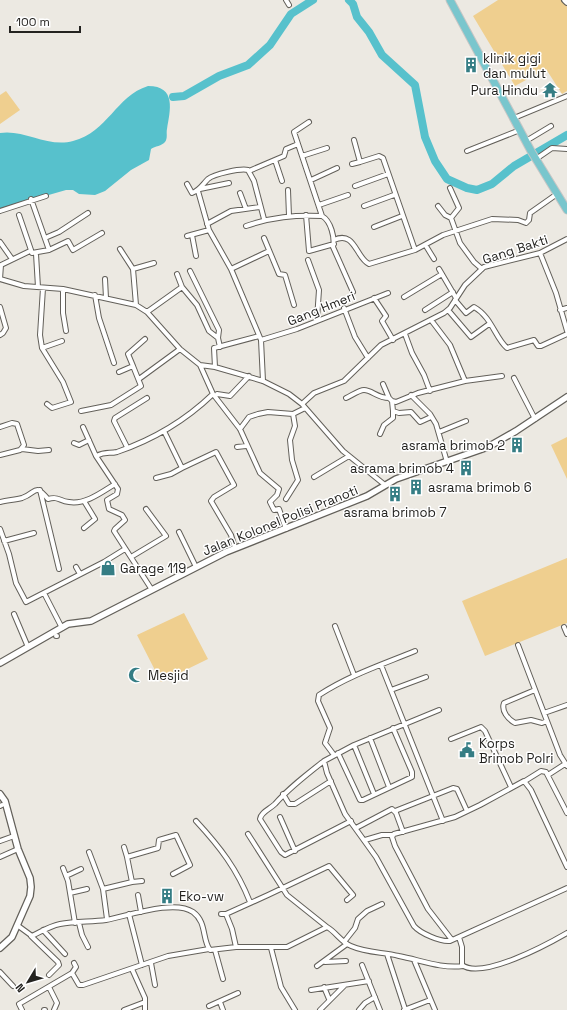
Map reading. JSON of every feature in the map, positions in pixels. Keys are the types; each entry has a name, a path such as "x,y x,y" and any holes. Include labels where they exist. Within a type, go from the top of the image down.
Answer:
{"main road":[{"path":"450,0 534,156 567,210"}],"street":[{"path":"286,0 289,5"},
{"path":"514,118 567,96"},
{"path":"308,122 294,131 322,216 328,223 334,242 333,247 353,292"},
{"path":"526,141 551,126"},
{"path":"467,151 520,130"},
{"path":"354,140 360,162"},
{"path":"199,190 213,177 242,169 249,171 284,156 287,148 298,144"},
{"path":"302,156 327,148"},
{"path":"534,156 552,148 567,149"},
{"path":"352,164 381,156 415,250"},
{"path":"275,160 282,181"},
{"path":"311,180 337,168"},
{"path":"249,171 254,180 264,219"},
{"path":"355,186 388,174"},
{"path":"187,184 191,193 229,182"},
{"path":"450,188 459,208 450,218"},
{"path":"199,190 209,230 231,269 260,338 263,381"},
{"path":"288,190 289,216"},
{"path":"240,193 246,209"},
{"path":"319,205 348,194"},
{"path":"364,206 394,194"},
{"path":"306,215 309,251 342,238 353,243 365,261 369,264 426,246 438,238 492,219 518,220 526,223 529,220 530,213 557,194"},
{"path":"0,211 31,199 46,196"},
{"path":"31,199 49,250"},
{"path":"438,206 445,215 450,218 460,243 474,262 482,269"},
{"path":"207,224 231,211 260,207"},
{"path":"45,238 59,232 88,213"},
{"path":"19,214 30,250 32,253 36,254 68,241 73,250 102,233"},
{"path":"246,226 264,219 306,215 322,216"},
{"path":"374,227 402,216"},
{"path":"187,236 209,230"},
{"path":"192,235 196,256"},
{"path":"264,238 279,274 285,275 294,305"},
{"name":"Gang Bakti","path":"293,414 304,406 314,393 344,381 381,346 449,311 455,296 482,269 488,266 540,253 567,239"},
{"path":"0,242 12,259"},
{"path":"426,246 434,259"},
{"path":"120,249 133,269 136,305"},
{"path":"30,250 1,265 0,279 24,286 63,289 136,305 147,312 180,349 200,365 215,394 240,429 246,446 262,477 279,489 277,495 270,502 274,510 280,509 286,529"},
{"path":"231,269 269,251"},
{"path":"439,269 466,313 474,307 477,308 490,323 507,348 534,340 538,346 541,346 567,333 540,253"},
{"path":"36,254 38,288"},
{"path":"308,260 319,290 317,319"},
{"path":"133,269 154,263"},
{"path":"190,271 219,330 218,338 220,347 214,348 215,366"},
{"path":"177,274 182,287 197,305 209,331 218,338"},
{"path":"404,297 442,274"},
{"path":"106,279 106,298"},
{"path":"147,312 182,287"},
{"path":"43,288 40,335 42,348 63,382 71,402 52,408 47,404"},
{"path":"63,289 63,313 66,331"},
{"name":"Gang Hmeri","path":"220,347 297,329 344,308 388,293"},
{"path":"95,295 99,318 114,363"},
{"path":"425,310 455,296"},
{"path":"374,298 386,316 382,321 393,340"},
{"path":"0,307 6,328 0,335"},
{"path":"344,308 355,336 368,358"},
{"path":"560,310 567,308"},
{"path":"449,311 471,337 489,324"},
{"path":"431,320 450,345 465,381"},
{"path":"405,334 412,353 427,381 430,391"},
{"path":"82,411 115,403 141,386 128,354 145,339"},
{"path":"42,348 62,341"},
{"path":"139,379 180,349"},
{"path":"200,365 215,366 249,376 289,394 304,406 349,456 385,485"},
{"path":"118,372 133,366"},
{"path":"96,456 106,451 116,452 164,431 186,417 215,394 230,396 249,376"},
{"path":"346,398 364,390 380,398 396,402 412,395 465,381 502,376"},
{"path":"514,378 535,419"},
{"path":"380,434 384,425 393,418 390,400 383,384"},
{"path":"412,395 431,416 439,432 448,462"},
{"name":"Jalan Kolonel Polisi Pranoti","path":"0,663 71,623 91,621 235,548 367,496 396,479 488,447 535,419 567,397"},
{"path":"127,447 114,421 115,418 147,398"},
{"path":"393,411 399,413 411,412 420,422 431,416"},
{"path":"240,429 249,417 258,414 268,412 293,414 295,426 290,440 292,460 298,480 286,499"},
{"path":"439,432 466,420"},
{"path":"0,427 12,423 16,424 24,445 22,449"},
{"path":"83,427 96,456 115,484 118,492 107,500 107,504 112,512 118,512 124,518 124,522 114,530 152,590"},
{"path":"164,431 182,468"},
{"path":"74,443 79,445 89,440"},
{"path":"237,447 246,446"},
{"path":"0,455 22,449 38,451 49,450"},
{"path":"156,478 171,474 216,452 234,485 214,497 211,501 231,535 235,548"},
{"path":"314,477 349,456"},
{"path":"0,502 20,499 40,490 45,492 48,498 57,497 68,502 84,501 115,484"},
{"path":"40,490 59,568"},
{"path":"84,501 95,519 84,528"},
{"path":"131,557 166,536 146,509"},
{"path":"0,529 9,554 15,580 24,601 27,602 125,549"},
{"path":"179,532 196,568"},
{"path":"4,541 34,533"},
{"path":"76,568 80,574"},
{"path":"44,593 62,628"},
{"path":"14,614 28,647"},
{"path":"335,626 354,675"},
{"path":"564,627 567,634"},
{"path":"518,645 547,721 566,762 548,775"},
{"path":"393,728 412,774 409,779 360,800 336,754 325,743 330,728 318,697 335,684 415,651"},
{"path":"381,665 443,821"},
{"path":"391,690 426,677"},
{"path":"535,690 504,703 504,710 507,717 515,723 531,720 542,723 547,721"},
{"path":"544,713 567,705"},
{"path":"350,822 285,855 260,819 261,814 274,805 283,794 336,754 393,728 439,710"},
{"path":"450,739 481,727 485,731 511,787"},
{"path":"370,738 389,787"},
{"path":"354,745 374,794"},
{"path":"324,762 341,808 365,840 415,928 444,941 452,940 567,888"},
{"path":"365,840 382,835 393,835 443,821 467,812 521,781 526,781 541,771 544,771 548,775 567,813"},
{"path":"283,794 289,804 295,804 331,781"},
{"path":"526,781 567,867"},
{"path":"356,828 390,810 395,811 455,788 467,812"},
{"path":"0,794 5,801 18,849 30,878 32,887 30,896 17,925 9,940 0,948"},
{"path":"395,811 402,832"},
{"path":"280,817 294,851"},
{"path":"196,821 227,857 250,902"},
{"path":"248,834 282,889 291,899 336,933 345,943 368,952 458,967 464,966 478,968 500,964 530,953 567,934"},
{"path":"127,857 158,848 158,841 176,835 190,865 173,874"},
{"path":"393,835 396,846 428,909 452,940"},
{"path":"0,841 14,836"},
{"path":"124,847 132,882"},
{"path":"0,858 18,849"},
{"path":"89,852 103,890 107,919"},
{"path":"236,947 232,929 224,914 282,889 329,866 353,895 347,900"},
{"path":"63,868 77,923 88,947"},
{"path":"66,876 81,869"},
{"path":"103,890 132,882 142,881"},
{"path":"70,893 87,888"},
{"path":"138,895 141,912"},
{"path":"318,966 325,962 345,943 355,928 358,919 367,911 382,904"},
{"path":"31,936 61,924 107,919 141,912 180,907 195,914 202,923 209,949"},
{"path":"129,914 142,965"},
{"path":"17,925 31,936 58,962 59,964 50,976"},
{"path":"72,973 81,986 168,956 209,949 215,950 236,947 287,947 296,944 327,927"},
{"path":"43,930 65,954"},
{"path":"458,937 462,947 462,963 464,966"},
{"path":"271,948 281,987 295,1010"},
{"path":"215,950 223,979"},
{"path":"387,954 404,1010 430,1000"},
{"path":"414,960 435,1010"},
{"path":"325,962 346,961"},
{"path":"22,1010 20,1004 72,973 76,967 74,963"},
{"path":"150,963 155,985"},
{"path":"362,965 380,1010"},
{"path":"132,968 145,1002 145,1010"},
{"path":"0,972 13,986"},
{"path":"311,990 369,981"},
{"path":"320,1010 329,999 345,985"},
{"path":"49,987 57,1004 54,1010"},
{"path":"324,987 329,999"},
{"path":"208,1006 238,993"},
{"path":"359,1010 365,1002 375,997"},
{"path":"124,1010 145,1002"},
{"path":"220,1002 223,1010"}],"shaded area":[{"path":"498,0 562,0 567,7 567,91 562,94 546,69 515,86 473,16"},
{"path":"6,91 20,110 0,124 0,95"},
{"path":"567,437 567,479 551,445"},
{"path":"567,558 567,623 485,656 462,601"},
{"path":"184,613 208,659 161,682 137,635"}],"water":[{"path":"148,86 157,87 164,90 170,101 166,140 162,144 151,149 149,160 131,170 105,191 95,195 79,194 73,190 66,190 0,209 0,133 9,132 54,142 64,143 73,141 95,130 119,105 137,91"}],"waterway":[{"path":"173,97 184,96 219,76 248,65 270,45 291,14 313,0"},
{"path":"349,0 353,4 357,17 369,32 382,55 415,85 425,137 435,161 447,179 467,188 477,190 492,184 514,166 567,135"}],"place":[{"name":"klinik gigi dan mulut","path":"471,65"},
{"name":"Pura Hindu","path":"550,90"},
{"name":"asrama brimob 2","path":"517,445"},
{"name":"asrama brimob 4","path":"466,468"},
{"name":"asrama brimob 6","path":"416,487"},
{"name":"asrama brimob 7","path":"395,494"},
{"name":"Garage 119","path":"108,568"},
{"name":"Mesjid","path":"136,675"},
{"name":"Korps Brimob Polri","path":"467,750"},
{"name":"Eko-vw","path":"167,896"}]}
